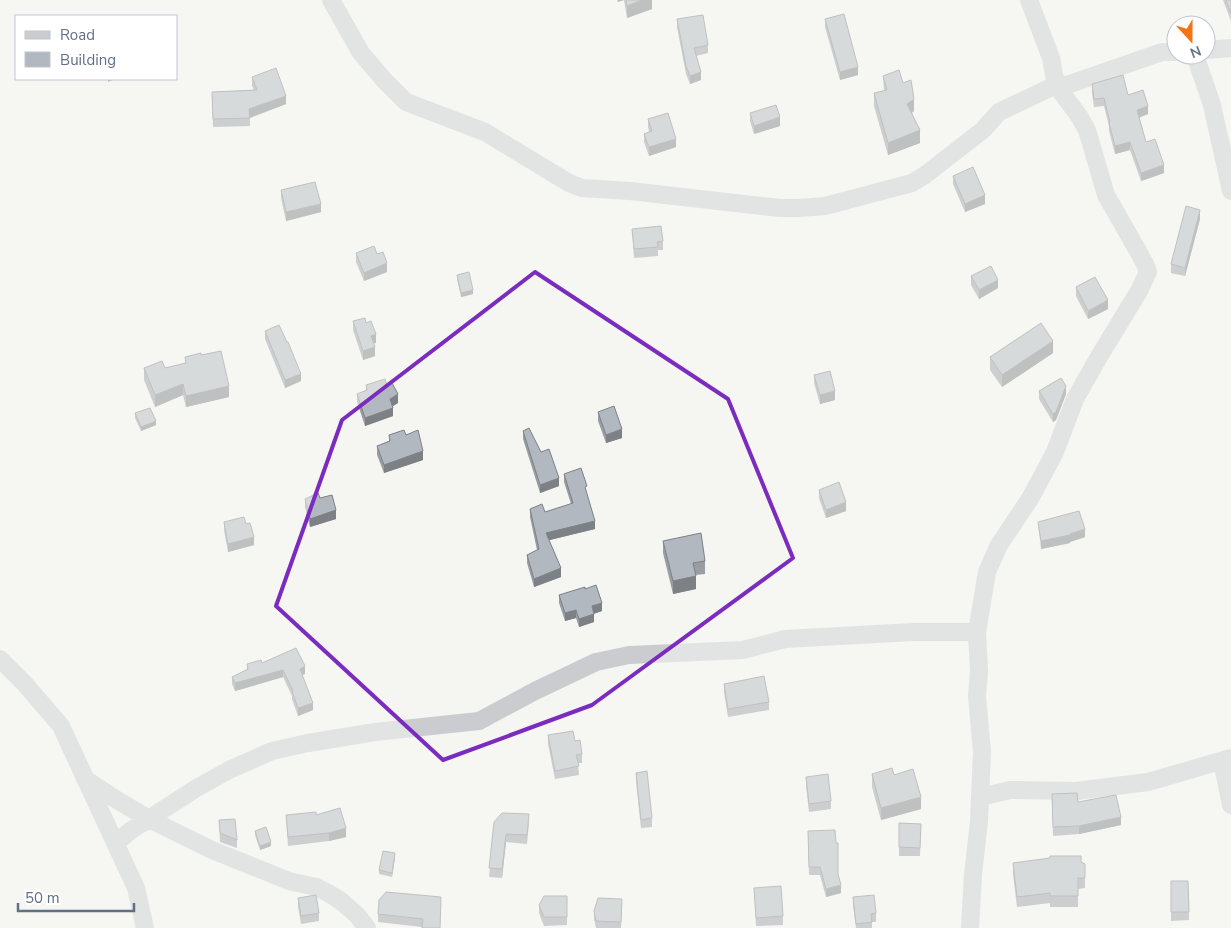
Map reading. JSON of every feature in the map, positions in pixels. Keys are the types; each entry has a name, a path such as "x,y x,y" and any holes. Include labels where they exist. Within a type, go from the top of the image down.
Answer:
{"street":[{"path":"331,0 362,54 406,102 486,132 569,183 588,189 780,208 825,206 912,183 925,176 983,130 999,112 1056,86 1067,85 1166,52"},
{"path":"970,928 982,764 977,696 979,671 977,632 980,604 987,572 999,545 1035,490 1055,452 1075,400 1139,291 1148,272 1106,195 1087,130 1080,116 1056,86 1050,58 1029,0"},
{"path":"1216,49 1231,48"},
{"path":"1198,65 1212,105 1231,190"},
{"path":"116,843 130,831 195,790 229,770 272,751 375,732 479,721 535,691 596,662 629,655 743,650 785,638 913,632 977,632"},
{"path":"0,660 25,684 61,726 136,888 145,928"},
{"path":"980,797 1010,790 1076,790 1148,782 1227,760 1231,806"},
{"path":"982,764 1010,790"},
{"path":"85,779 149,819 212,850 289,881 316,887 328,893 357,915 367,928"}],"highlighted area":[{"path":"535,272 728,399 793,558 592,705 443,760 276,606 342,420"}],"building":[{"path":"626,0 642,0 627,6"},
{"path":"1226,0 1231,0 1231,13"},
{"path":"844,14 858,67 840,72 825,19"},
{"path":"703,15 708,45 694,48 701,72 690,76 686,66 677,19"},
{"path":"276,68 286,96 249,109 250,118 213,119 212,92 257,90 252,77"},
{"path":"899,70 903,83 911,80 914,99 907,104 920,130 888,143 874,93 887,90 883,76"},
{"path":"1123,75 1128,95 1143,90 1148,106 1137,110 1146,142 1155,139 1164,165 1141,173 1130,142 1115,146 1104,98 1094,99 1092,84"},
{"path":"776,105 780,117 754,126 750,113"},
{"path":"668,113 676,139 649,147 644,134 652,131 648,119"},
{"path":"973,167 985,195 965,204 953,176"},
{"path":"315,182 321,204 286,212 281,190"},
{"path":"1186,206 1200,210 1185,268 1171,264"},
{"path":"661,226 663,241 657,242 658,247 634,249 632,229"},
{"path":"374,246 377,254 383,252 387,263 364,273 356,253"},
{"path":"991,266 998,280 979,290 971,276"},
{"path":"469,272 473,290 461,293 457,275"},
{"path":"1095,277 1108,300 1088,311 1076,287"},
{"path":"365,318 366,323 371,321 376,334 371,336 375,347 363,351 353,321"},
{"path":"1041,323 1053,341 1002,375 990,357"},
{"path":"279,325 301,374 285,380 265,331"},
{"path":"221,351 229,386 186,396 183,384 155,395 144,368 162,361 165,368 186,363 185,357"},
{"path":"830,371 835,391 820,395 814,375"},
{"path":"1061,378 1066,386 1056,412 1053,414 1039,391"},
{"path":"385,379 387,385 392,383 398,394 390,399 393,408 365,418 357,394 367,390 366,385"},
{"path":"614,406 622,429 606,435 598,412"},
{"path":"150,408 156,421 141,427 135,413"},
{"path":"529,428 541,452 549,449 559,478 540,485 523,431"},
{"path":"404,430 406,435 418,430 423,451 384,465 377,446 390,441 389,435"},
{"path":"581,468 595,521 546,533 561,568 534,579 527,555 539,549 530,509 542,504 545,512 573,503 564,474"},
{"path":"839,482 846,502 826,510 819,490"},
{"path":"318,493 320,498 332,495 336,510 310,519 305,499"},
{"path":"1079,511 1085,529 1070,535 1041,541 1038,522"},
{"path":"244,517 246,524 250,523 254,537 228,544 224,522"},
{"path":"701,533 705,561 693,563 696,576 673,581 663,541"},
{"path":"596,585 602,603 592,606 594,614 579,619 576,610 565,613 559,595"},
{"path":"296,648 305,666 300,669 313,703 298,708 293,691 283,670 235,683 232,677 248,669 247,664 261,660 262,663"},
{"path":"764,676 769,702 728,709 724,684"},
{"path":"573,731 575,741 580,740 582,754 576,755 579,766 555,771 548,735"},
{"path":"892,768 894,775 913,769 921,797 881,808 872,774"},
{"path":"647,771 652,818 641,820 636,773"},
{"path":"828,774 831,801 809,804 806,777"},
{"path":"1077,793 1078,802 1116,795 1121,817 1079,826 1053,827 1052,794"},
{"path":"340,808 346,828 329,833 288,837 286,815 316,812 316,815"},
{"path":"502,813 529,814 527,835 506,834 502,869 489,868 494,822"},
{"path":"235,819 237,840 220,833 219,820"},
{"path":"899,823 921,824 920,848 899,847"},
{"path":"266,827 271,842 260,846 255,831"},
{"path":"835,830 836,843 838,843 838,874 841,885 826,889 820,867 809,867 808,831"},
{"path":"383,851 395,853 392,873 379,870"},
{"path":"1050,856 1081,856 1081,862 1085,864 1085,878 1078,878 1078,896 1050,896 1050,893 1017,897 1013,863 1050,858"},
{"path":"1171,881 1188,881 1189,912 1171,912"},
{"path":"781,886 783,916 756,918 754,888"},
{"path":"386,892 441,897 440,928 422,928 423,919 378,914 379,900"},
{"path":"316,895 319,913 301,916 298,898"},
{"path":"874,895 876,913 871,914 872,922 856,924 853,897"},
{"path":"544,896 567,896 567,917 544,917 539,905"},
{"path":"598,898 622,899 621,922 596,921 594,911"}]}
